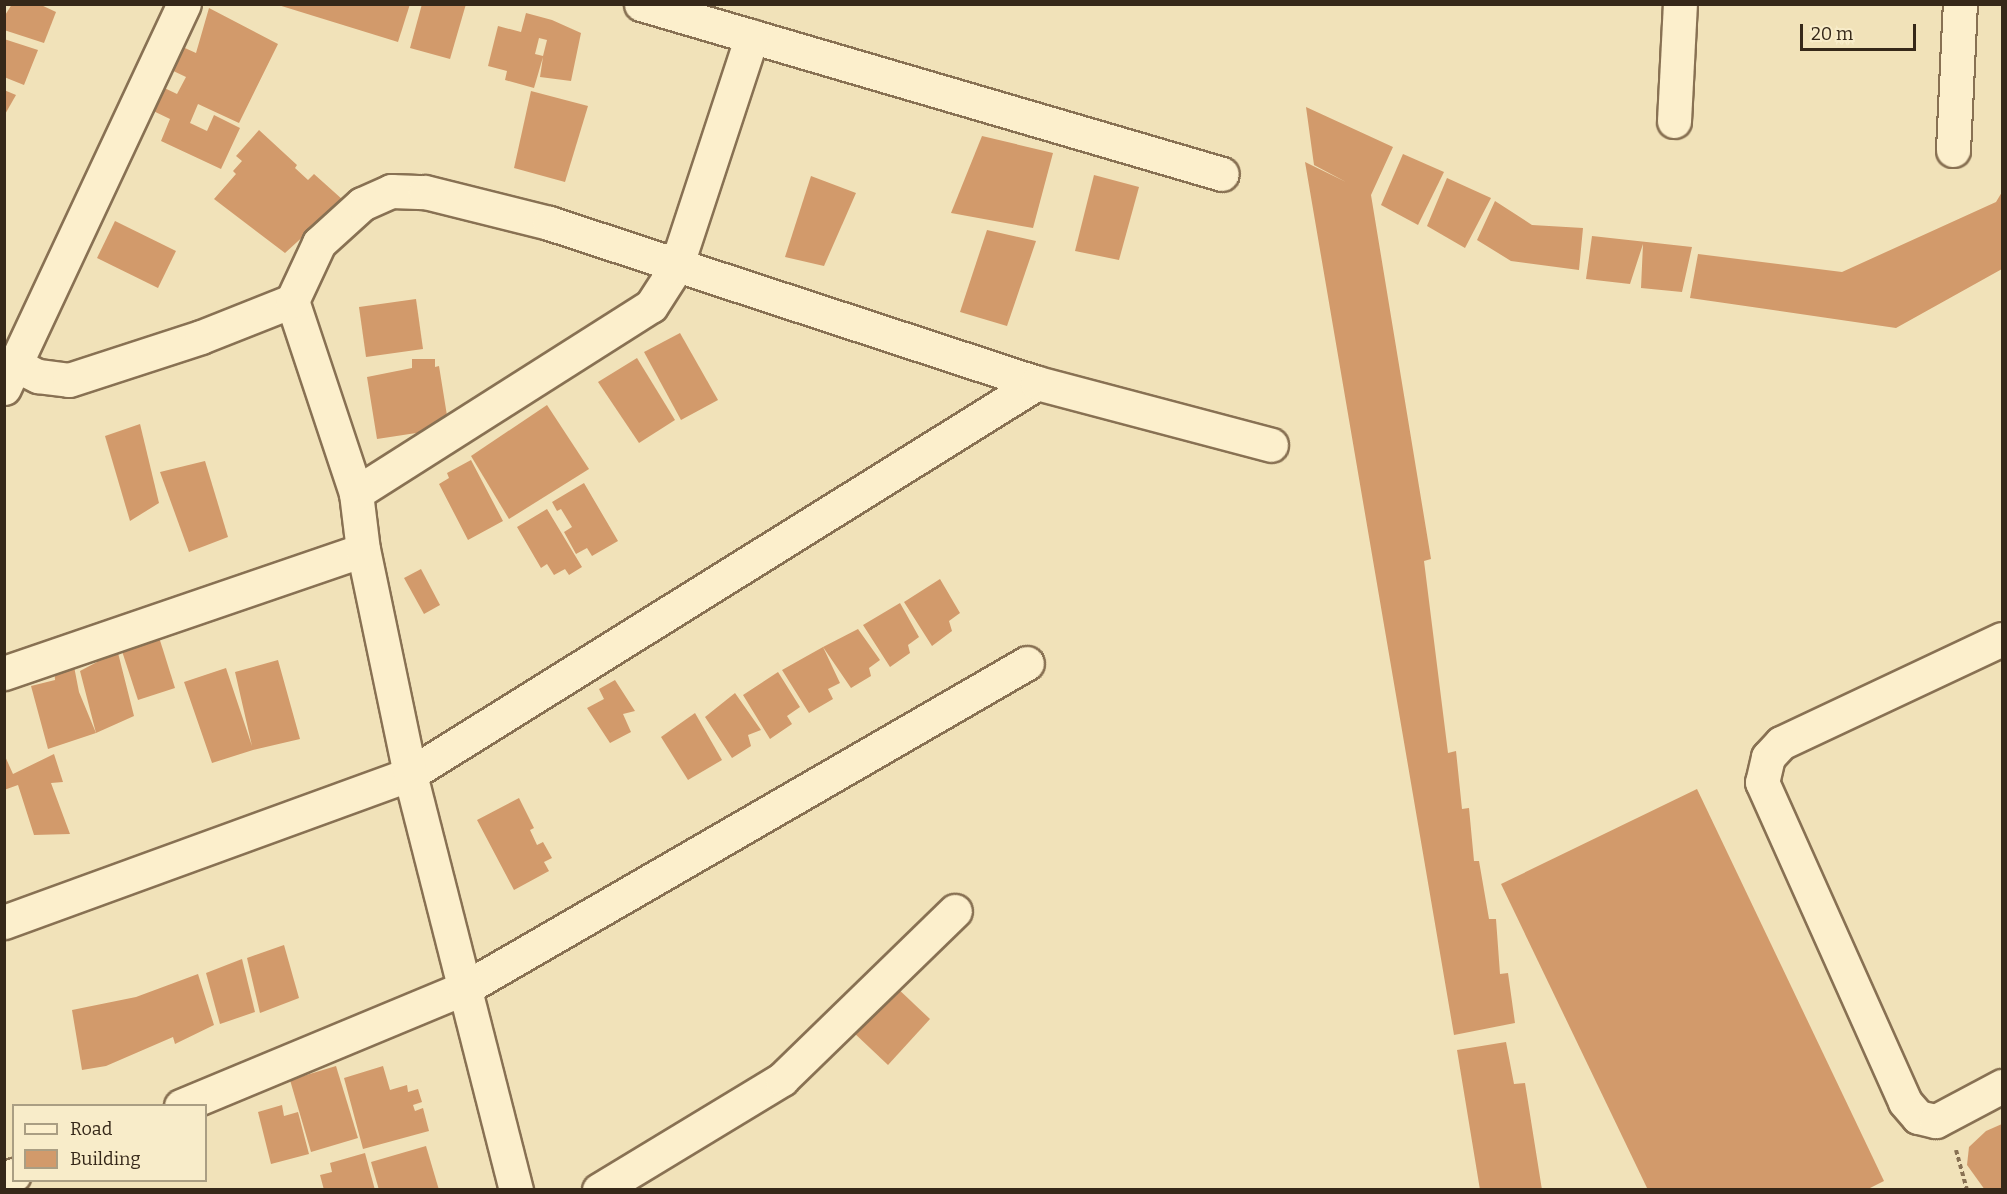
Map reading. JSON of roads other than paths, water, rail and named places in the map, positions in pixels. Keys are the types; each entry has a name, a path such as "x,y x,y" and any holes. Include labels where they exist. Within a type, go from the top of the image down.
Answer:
{"street":[{"path":"184,4 10,376 38,376 69,380 201,337 292,302"},
{"path":"641,4 1221,174"},
{"path":"1674,121 1680,4"},
{"path":"1953,150 1960,4"},
{"path":"356,493 651,306 676,267 752,36"},
{"path":"516,1190 410,774 363,550 356,493 292,302 319,243 362,204 391,190 425,192 549,224 1037,383 1271,445"},
{"path":"4,922 410,774 1037,383"},
{"path":"4,673 363,550"},
{"path":"2002,639 1781,743 1768,757 1762,782 1905,1102 1918,1117 1936,1120 2002,1086"},
{"path":"186,1104 465,988 1027,663"},
{"path":"599,1190 782,1079 955,911"}]}
